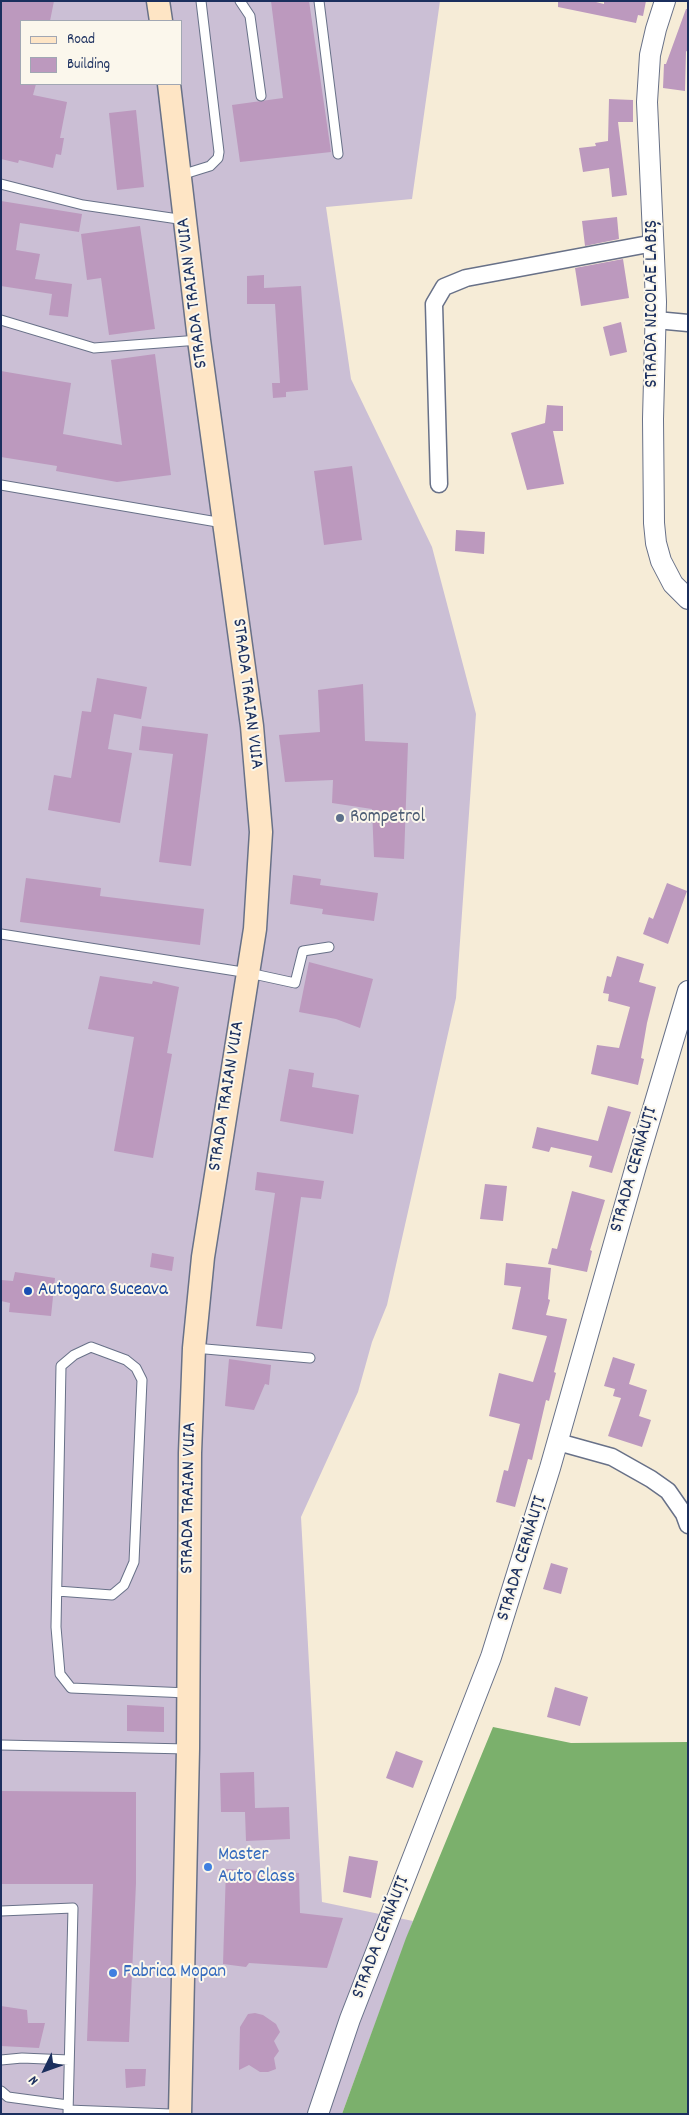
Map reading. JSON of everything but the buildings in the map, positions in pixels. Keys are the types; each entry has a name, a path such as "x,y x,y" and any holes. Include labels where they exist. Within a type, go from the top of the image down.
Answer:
{"main road":[{"path":"158,1 161,20"},
{"name":"STRADA TRAIAN VUIA","path":"169,85 199,340 252,726 261,824 259,889 249,973 222,1127 203,1257 194,1348 190,1453 189,1693 180,2114"}],"street":[{"name":"STRADA NICOLAE LABIȘ","path":"665,1 652,46 648,82 656,320 653,466 656,543 661,561 674,584 688,599"},
{"path":"439,484 434,304 444,287 466,278 654,243"},
{"path":"656,320 688,323"},
{"name":"STRADA CERNĂUȚI","path":"318,2114 350,2019 492,1657 558,1442 688,991"},
{"path":"558,1442 612,1457 651,1478 668,1491 684,1514 688,1525"}],"lane":[{"path":"240,1 250,16 260,96"},
{"path":"319,1 338,154"},
{"path":"181,175 210,166 218,158 219,152 204,2"},
{"path":"1,184 83,205 185,220"},
{"path":"1,320 94,348 199,340"},
{"path":"1,485 224,523"},
{"path":"1,934 249,973 295,983 304,951 329,947"},
{"path":"56,1591 112,1595 124,1585 134,1562 142,1380 136,1368 126,1360 91,1347 74,1354 61,1366 56,1591 60,1674 71,1688 189,1693"},
{"path":"194,1348 310,1358"},
{"path":"1,1746 188,1750"},
{"path":"1,1911 73,1908 68,2109"},
{"path":"1,2060 22,2058 69,2060"},
{"path":"1,2091 8,2097 68,2109 171,2114"}],"shaded area":[{"path":"1,1 440,1 412,199 326,207 351,379 432,547 476,714 456,998 387,1305 372,1342 358,1392 301,1517 322,1902 413,1921 342,2114 1,2114"}],"green space":[{"path":"493,1727 571,1743 688,1742 688,2114 342,2114 406,1938"}],"place":[{"name":"Rompetrol","path":"340,818"},
{"name":"Autogara Suceava","path":"28,1291"},
{"name":"Master Auto Class","path":"208,1867"},
{"name":"Fabrica Mopan","path":"113,1973"}]}
